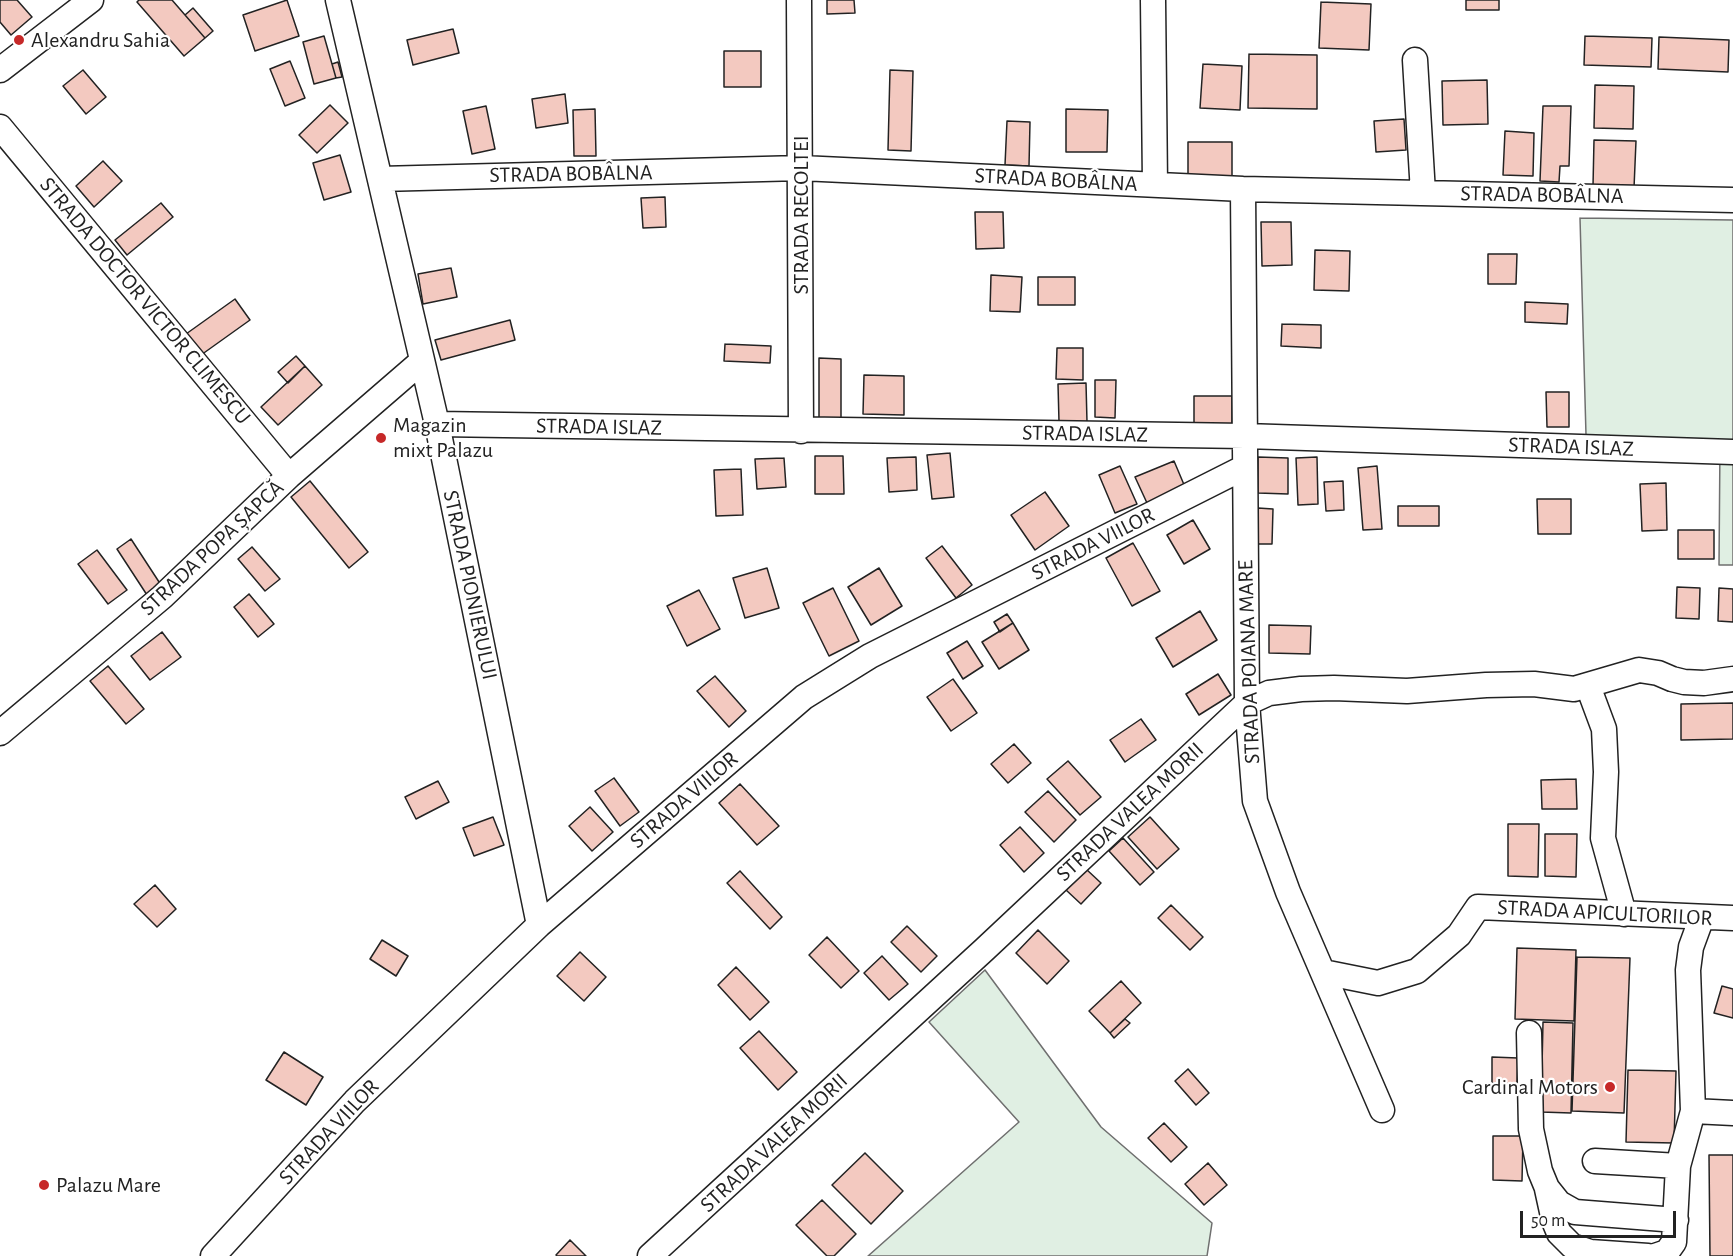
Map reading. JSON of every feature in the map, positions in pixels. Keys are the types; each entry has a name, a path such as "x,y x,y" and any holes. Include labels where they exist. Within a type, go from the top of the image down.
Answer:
{"street":[{"path":"0,70 91,0"},
{"name":"STRADA PIONIERULUI","path":"338,0 437,424 539,925"},
{"name":"STRADA RECOLTEI","path":"799,0 801,431"},
{"path":"1153,0 1155,184"},
{"path":"1415,60 1423,193"},
{"name":"STRADA DOCTOR VICTOR CLIMESCU","path":"0,127 289,476"},
{"name":"STRADA BOBÂLNA","path":"380,179 801,168 1244,189 1733,200"},
{"name":"STRADA POIANA MARE","path":"1244,189 1247,703 1255,801 1288,892 1382,1110"},
{"name":"STRADA POPA ȘAPCĂ","path":"0,734 162,597 289,476 422,362"},
{"name":"STRADA ISLAZ","path":"437,424 1245,436 1733,452"},
{"name":"STRADA VIILOR","path":"213,1256 355,1101 539,925 804,697 870,656 1245,467"},
{"name":"STRADA VALEA MORII","path":"650,1256 985,949 1247,703 1269,693 1301,689 1407,691 1534,684 1574,689 1639,670 1684,682 1704,683 1733,679"},
{"path":"1588,686 1604,729 1606,772 1603,838 1624,914"},
{"name":"STRADA APICULTORILOR","path":"1323,972 1378,983 1417,970 1459,935 1478,907 1733,918"},
{"path":"1655,1256 1667,1252 1674,1242 1678,1166 1693,1111 1688,970 1691,947 1702,917"},
{"path":"1528,1033 1531,1129 1540,1171 1559,1233 1572,1246 1590,1252 1648,1256"},
{"path":"1693,1111 1733,1113"},
{"path":"1595,1161 1678,1166"},
{"path":"1547,1188 1560,1203 1575,1212 1676,1220"}],"green space":[{"path":"1580,218 1733,220 1733,565 1719,565 1720,443 1586,435"},
{"path":"985,970 1101,1127 1212,1223 1207,1256 868,1256 1019,1122 929,1022"}],"building":[{"path":"0,0 17,0 32,17 11,35 0,22"},
{"path":"139,0 172,0 205,38 184,56 137,2"},
{"path":"287,0 299,36 255,51 243,15"},
{"path":"827,0 854,0 855,13 827,14"},
{"path":"1466,0 1499,0 1499,10 1466,10"},
{"path":"1321,2 1371,4 1369,50 1319,48"},
{"path":"193,8 213,31 205,38 185,15"},
{"path":"453,29 459,53 413,65 407,40"},
{"path":"324,36 336,78 314,84 303,42"},
{"path":"1585,36 1652,38 1651,67 1584,65"},
{"path":"1659,37 1729,40 1728,72 1658,69"},
{"path":"724,51 761,51 761,87 724,87"},
{"path":"1249,54 1317,55 1317,109 1248,108"},
{"path":"290,61 305,98 285,106 270,69"},
{"path":"338,62 342,77 336,78 332,64"},
{"path":"1203,64 1242,66 1240,110 1200,108"},
{"path":"83,70 106,97 86,114 63,86"},
{"path":"890,70 913,71 911,151 888,150"},
{"path":"1487,80 1488,124 1443,125 1442,81"},
{"path":"1595,85 1634,86 1633,129 1594,128"},
{"path":"565,94 568,123 536,128 532,99"},
{"path":"330,105 348,123 317,153 299,135"},
{"path":"486,106 495,149 472,154 463,111"},
{"path":"1543,106 1571,106 1569,166 1560,166 1559,182 1540,181"},
{"path":"595,109 596,156 574,156 573,110"},
{"path":"1066,109 1108,110 1107,152 1066,152"},
{"path":"1404,119 1406,150 1376,152 1374,121"},
{"path":"1007,121 1030,122 1029,166 1005,165"},
{"path":"1505,131 1534,133 1533,176 1503,175"},
{"path":"1594,140 1636,141 1634,188 1593,186"},
{"path":"1188,142 1232,142 1232,177 1188,176"},
{"path":"340,155 351,192 324,200 313,163"},
{"path":"103,161 122,181 94,207 76,186"},
{"path":"665,197 666,227 643,228 641,198"},
{"path":"161,203 173,217 127,255 115,240"},
{"path":"975,212 1003,212 1004,248 976,249"},
{"path":"1261,222 1291,222 1292,265 1262,266"},
{"path":"1315,250 1350,251 1349,291 1314,290"},
{"path":"1488,254 1517,254 1516,284 1488,284"},
{"path":"451,268 457,297 423,304 418,274"},
{"path":"991,275 1022,277 1020,312 990,311"},
{"path":"1038,277 1075,277 1075,305 1038,305"},
{"path":"235,299 250,320 201,355 186,334"},
{"path":"1525,302 1568,304 1567,324 1525,322"},
{"path":"510,320 515,340 441,360 435,340"},
{"path":"1282,324 1321,325 1321,348 1281,346"},
{"path":"725,344 771,346 770,363 724,361"},
{"path":"1057,348 1083,348 1083,380 1056,379"},
{"path":"296,356 305,366 288,383 278,372"},
{"path":"819,358 841,359 841,425 819,424"},
{"path":"305,366 322,385 278,425 261,407"},
{"path":"864,375 904,376 904,415 863,414"},
{"path":"1095,380 1116,380 1115,418 1095,417"},
{"path":"1086,383 1087,422 1059,422 1058,384"},
{"path":"1546,392 1569,392 1569,427 1547,427"},
{"path":"1194,396 1232,396 1232,425 1194,424"},
{"path":"950,453 954,497 932,499 927,455"},
{"path":"815,456 843,456 844,494 815,494"},
{"path":"916,457 917,490 889,492 887,458"},
{"path":"1258,457 1288,458 1288,494 1258,493"},
{"path":"1317,457 1318,504 1298,505 1296,458"},
{"path":"784,458 786,487 757,489 755,459"},
{"path":"1174,461 1185,487 1147,503 1135,477"},
{"path":"1120,466 1137,504 1115,513 1099,475"},
{"path":"1377,466 1382,529 1363,530 1358,468"},
{"path":"741,469 743,515 716,516 714,470"},
{"path":"310,481 368,552 349,568 291,497"},
{"path":"1343,481 1344,510 1326,511 1324,482"},
{"path":"1666,483 1667,530 1642,531 1640,484"},
{"path":"1045,492 1069,526 1035,550 1011,515"},
{"path":"1537,499 1571,499 1571,534 1538,534"},
{"path":"1398,506 1439,506 1439,526 1398,526"},
{"path":"1258,508 1273,509 1272,544 1258,544"},
{"path":"1193,520 1210,549 1184,564 1167,535"},
{"path":"1678,530 1714,530 1714,559 1678,559"},
{"path":"131,539 161,585 147,595 117,549"},
{"path":"1133,543 1160,591 1132,606 1106,558"},
{"path":"942,546 972,585 956,598 926,558"},
{"path":"252,547 280,579 265,591 238,559"},
{"path":"97,550 127,590 108,604 78,564"},
{"path":"767,568 779,608 745,618 733,578"},
{"path":"879,568 902,606 871,625 848,587"},
{"path":"1677,587 1700,588 1699,619 1676,618"},
{"path":"833,588 859,641 829,656 803,603"},
{"path":"1719,588 1733,589 1733,622 1718,621"},
{"path":"699,590 720,629 687,646 667,606"},
{"path":"249,594 274,624 258,637 234,607"},
{"path":"1200,611 1217,640 1173,667 1156,638"},
{"path":"1007,614 1013,623 1000,632 994,622"},
{"path":"1013,623 1029,650 999,669 982,642"},
{"path":"1269,625 1311,626 1310,654 1269,653"},
{"path":"162,632 181,657 150,680 131,656"},
{"path":"967,641 983,666 963,679 947,653"},
{"path":"108,666 144,709 126,724 90,681"},
{"path":"1218,674 1231,695 1199,715 1186,694"},
{"path":"715,676 746,711 729,727 697,691"},
{"path":"953,679 977,713 951,731 927,697"},
{"path":"1733,703 1733,739 1681,740 1681,704"},
{"path":"1141,719 1156,740 1125,762 1110,740"},
{"path":"1014,744 1031,763 1008,783 991,764"},
{"path":"1068,761 1101,797 1080,815 1047,779"},
{"path":"614,778 639,812 620,826 595,791"},
{"path":"1576,779 1577,809 1542,809 1541,780"},
{"path":"438,781 449,802 416,819 405,797"},
{"path":"740,784 779,826 757,845 719,803"},
{"path":"1048,791 1076,820 1054,842 1025,812"},
{"path":"590,807 613,832 592,851 569,826"},
{"path":"493,817 504,845 474,856 463,828"},
{"path":"1150,817 1179,849 1157,869 1128,837"},
{"path":"1508,824 1539,824 1538,877 1508,876"},
{"path":"1020,827 1044,853 1024,872 1000,845"},
{"path":"1545,834 1577,834 1576,877 1545,876"},
{"path":"1123,838 1154,872 1140,885 1109,851"},
{"path":"1086,869 1101,883 1081,904 1066,890"},
{"path":"740,871 782,917 770,929 727,883"},
{"path":"155,885 176,909 157,927 134,904"},
{"path":"1171,905 1203,937 1190,950 1158,918"},
{"path":"907,926 937,956 921,972 891,942"},
{"path":"1038,930 1069,961 1047,984 1016,953"},
{"path":"827,937 859,971 841,988 809,955"},
{"path":"382,940 408,956 396,976 370,959"},
{"path":"1517,948 1576,950 1574,1021 1515,1019"},
{"path":"580,952 606,977 584,1001 557,976"},
{"path":"882,956 908,984 889,1000 864,973"},
{"path":"1577,957 1630,958 1624,1113 1572,1111"},
{"path":"736,967 769,1002 750,1020 718,985"},
{"path":"1121,981 1141,1003 1110,1033 1089,1011"},
{"path":"1722,986 1733,989 1733,1018 1714,1013"},
{"path":"1125,1019 1130,1023 1114,1038 1110,1033"},
{"path":"1543,1022 1573,1023 1571,1113 1541,1112"},
{"path":"759,1031 797,1072 778,1090 740,1048"},
{"path":"284,1052 323,1077 306,1105 266,1080"},
{"path":"1492,1057 1518,1058 1517,1084 1492,1083"},
{"path":"1188,1069 1209,1093 1196,1105 1175,1081"},
{"path":"1628,1070 1676,1071 1674,1143 1626,1142"},
{"path":"1164,1123 1187,1147 1171,1162 1148,1138"},
{"path":"1493,1136 1523,1136 1522,1181 1493,1180"},
{"path":"865,1153 903,1191 871,1224 832,1185"},
{"path":"1709,1155 1733,1155 1733,1256 1710,1256"},
{"path":"1208,1163 1227,1185 1204,1205 1185,1184"},
{"path":"822,1200 856,1234 834,1256 827,1256 796,1225"},
{"path":"570,1240 586,1256 556,1255"}],"place":[{"name":"Alexandru Sahia","path":"19,40"},
{"name":"Magazin mixt Palazu","path":"381,438"},
{"name":"Cardinal Motors","path":"1610,1087"},
{"name":"Palazu Mare","path":"44,1185"}]}
